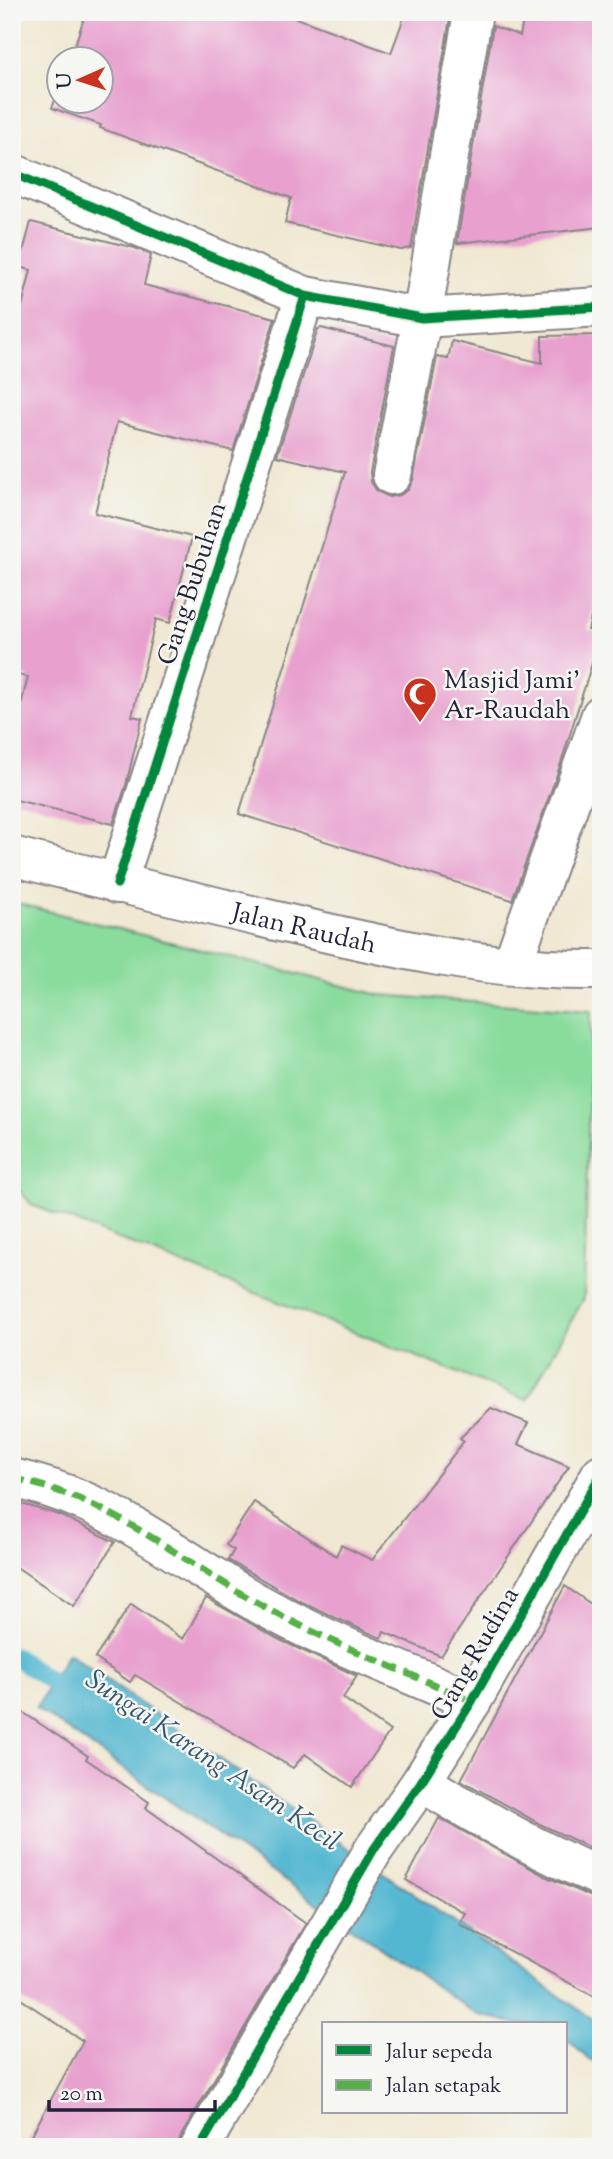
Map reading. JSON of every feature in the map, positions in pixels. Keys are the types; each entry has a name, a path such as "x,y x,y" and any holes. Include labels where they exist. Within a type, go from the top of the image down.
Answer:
{"street":[{"path":"392,475 422,318 473,12"},
{"path":"12,173 305,296 422,318 601,307"},
{"name":"Gang Bubuhan","path":"117,884 305,296"},
{"path":"512,965 601,715"},
{"name":"Jalan Raudah","path":"12,856 117,884 400,951 572,971 601,970"},
{"name":"Gang Rudina","path":"200,2147 374,1849 421,1782 472,1701 601,1474"},
{"path":"12,1478 41,1485 89,1503 146,1535 215,1580 267,1608 472,1701"},
{"path":"421,1782 506,1833 601,1877"}],"green space":[{"path":"12,902 380,995 591,1011 584,1298 527,1400 32,1205 12,1182"}],"water":[{"path":"68,1653 601,2025 601,2064 589,2060 568,2040 568,2022 510,2022 476,2014 36,1708"}],"building":[{"path":"86,12 280,12 391,53 406,12 451,12 411,248 401,250 285,223 291,198 100,128 101,125 75,116 116,116 116,46 75,46"},
{"path":"525,12 601,12 601,227 457,243 493,26 520,36"},
{"path":"31,222 135,248 151,255 144,285 275,318 233,451 117,422 95,513 192,537 170,623 156,619 132,716 142,718 126,785 113,824 12,799 12,741 28,677 12,674 12,347 31,270 19,267"},
{"path":"318,329 394,346 370,472 371,482 377,491 389,497 408,490 413,480 437,357 448,359 452,341 542,363 542,336 601,335 601,573 588,630 601,634 561,763 512,900 239,814 345,472 277,456"},
{"path":"491,1408 528,1423 518,1444 569,1466 441,1656 384,1632 381,1638 349,1624 298,1600 228,1560 234,1550 226,1545 254,1502 336,1556 341,1545 372,1560 464,1441 460,1438"},
{"path":"12,1501 62,1516 115,1542 74,1606 12,1564"},
{"path":"565,1586 601,1611 601,1853 542,1825 461,1780"},
{"path":"206,1598 278,1639 357,1676 343,1698 390,1731 352,1787 305,1754 293,1768 135,1675 130,1682 95,1658 131,1604 183,1639"},
{"path":"12,1705 88,1756 86,1759 149,1802 146,1808 306,1923 181,2136 178,2147 25,2147 83,2041 12,1993"},
{"path":"439,1818 545,1876 592,1897 601,1898 601,2000 459,1924 465,1913 406,1880"}],"waterway":[{"name":"Sungai Karang Asam Kecil","path":"12,1655 70,1694"}],"marked path":[{"path":"12,1478 88,1503 132,1526 288,1619 472,1701"}],"cycle path":[{"path":"12,173 305,296 422,318 601,307"},
{"path":"117,884 305,296"},
{"path":"200,2147 374,1849 421,1782 472,1701 601,1474"}],"place":[{"name":"Masjid Jami' Ar-Raudah","path":"420,724"}]}
